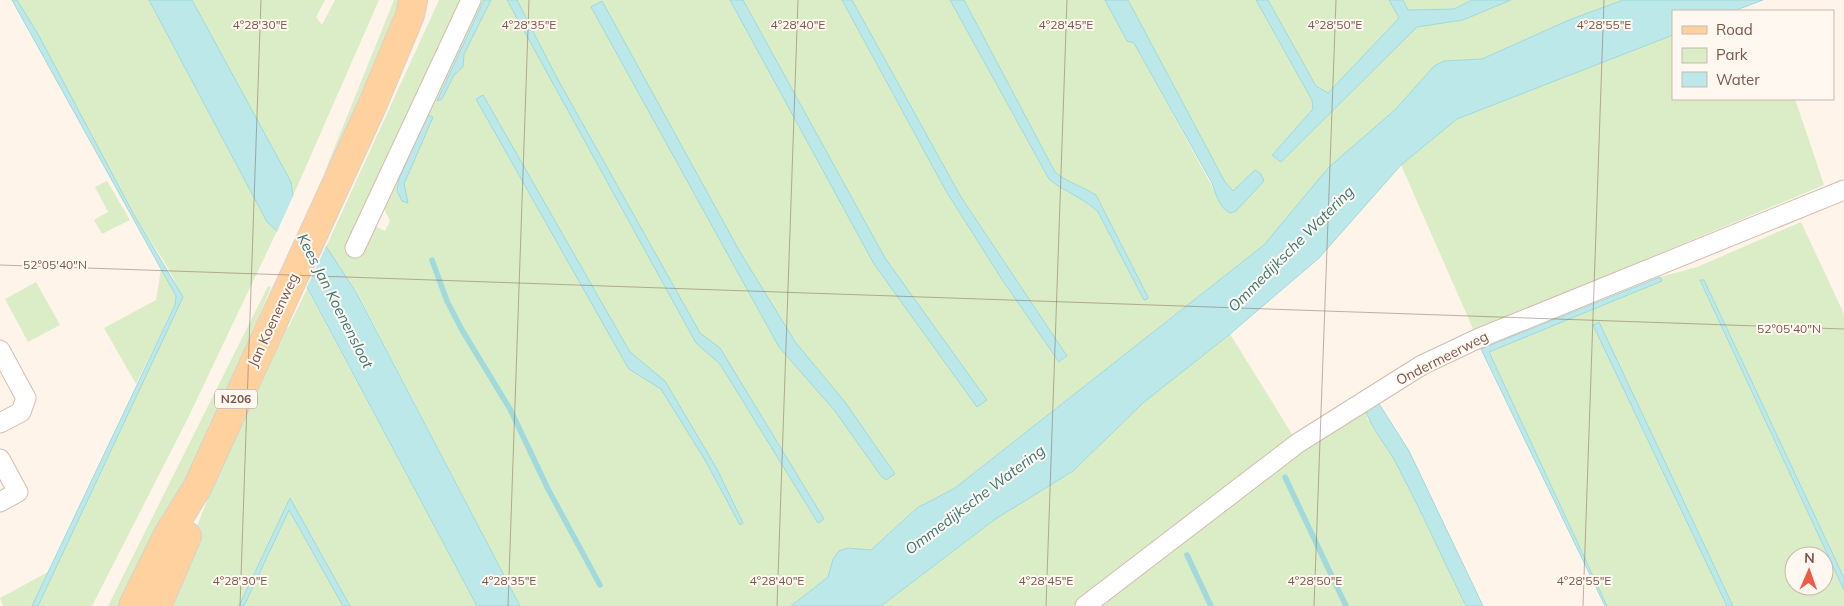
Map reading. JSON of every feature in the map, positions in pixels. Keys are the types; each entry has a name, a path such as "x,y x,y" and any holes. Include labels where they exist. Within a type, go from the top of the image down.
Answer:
{"main road":[{"name":"Jan Koenenweg","path":"133,606 168,535 197,488 335,188 415,5"},
{"name":"Jan Koenenweg","path":"157,606 186,538 197,488"}],"street":[{"path":"355,248 471,0"},
{"name":"Ondermeerweg","path":"1085,606 1298,443 1422,365 1477,339 1844,190"},
{"path":"0,350 26,398 22,412 0,423"},
{"path":"0,458 18,492 0,502"}],"green space":[{"path":"17,0 149,0 267,222 277,231 188,418 92,606 38,606 181,301 168,268 134,215"},
{"path":"192,0 325,0 316,17 322,25 335,0 379,0 293,196 291,182"},
{"path":"394,0 400,0 338,152 335,152 323,176"},
{"path":"439,0 465,0 373,225 385,231 390,221 383,206 477,0 484,0 438,100 442,99 454,75 463,67 464,54 491,0 842,0 946,191 1001,278 1060,362 1067,357 961,197 852,0 950,0 1049,179 1086,202 1098,212 1144,300 1148,297 1096,195 1055,172 964,0 1105,0 1127,41 1134,43 1226,212 1255,170 1233,192 1225,182 1128,0 1256,0 1312,100 1313,109 1272,154 1281,162 1417,27 1463,20 1511,0 1623,0 1569,20 1482,59 1444,61 1434,66 1396,109 1329,167 1264,245 955,488 917,508 871,550 848,548 833,559 828,577 791,606 520,606 357,292 326,247"},
{"path":"1268,0 1389,0 1399,18 1328,93 1316,86"},
{"path":"1403,0 1472,0 1454,9 1408,10"},
{"path":"1672,35 1672,100 1795,100 1824,185 1474,331 1401,165 1457,119"},
{"path":"107,181 130,220 102,234 94,220 108,212 95,187"},
{"path":"1801,222 1844,314 1844,578 1834,557 1834,546 1829,546 1704,280 1700,280 1824,546 1784,546 1784,596 1834,596 1834,568 1844,590 1844,606 1733,606 1599,323 1594,325 1727,606 1607,606 1489,352 1661,281 1660,277 1697,267"},
{"path":"161,269 176,296 175,305 136,384 104,328 156,300"},
{"path":"36,282 60,325 28,342 5,299"},
{"path":"268,286 271,287 248,344 126,606 108,606"},
{"path":"307,289 477,606 350,606 290,499 239,606 165,606 217,476 283,321 288,328"},
{"path":"1230,334 1295,439 1076,606 881,606 994,520 1073,471 1143,403"},
{"path":"1367,405 1367,419 1373,424 1396,462 1466,606 1100,606 1327,432"},
{"path":"289,509 343,606 244,606"},
{"path":"48,572 32,606 3,606 0,598"}],"water":[{"path":"12,0 17,0 38,34 134,215 183,297 38,606 32,606 175,305 176,296"},
{"name":"Kees Jan Koenensloot","path":"149,0 192,0 291,182 293,196 356,292 520,606 477,606 277,231 267,222"},
{"path":"484,0 491,0 464,54 463,67 454,75 442,99 437,101"},
{"path":"507,0 517,0 557,78 700,333 720,348 824,519 818,523 720,364 696,343"},
{"path":"730,0 743,0 885,258 987,400 977,407 874,264"},
{"path":"842,0 852,0 961,197 1067,356 1059,362 1001,278 946,191"},
{"path":"950,0 964,0 1055,172 1096,195 1148,297 1147,299 1144,300 1098,212 1086,202 1049,179"},
{"path":"1105,0 1128,0 1225,182 1233,191 1255,170 1261,174 1264,181 1236,211 1231,213 1221,205 1212,183 1134,43 1127,41"},
{"path":"1256,0 1268,0 1316,86 1328,93 1399,18 1389,0 1403,0 1408,10 1454,9 1472,0 1511,0 1463,20 1417,27 1281,162 1272,155 1313,109 1312,100"},
{"name":"Ommedijksche Watering","path":"1623,0 1763,0 1737,10 1672,10 1672,35 1457,119 1401,165 1319,258 1230,334 1143,403 1073,471 994,520 881,606 791,606 828,577 833,559 839,551 848,548 871,550 917,508 955,488 1264,245 1329,167 1396,109 1434,66 1444,61 1482,59 1569,20"},
{"path":"602,1 740,252 796,343 845,402 895,474 886,480 881,476 835,411 779,347 591,7"},
{"path":"483,95 630,352 665,381 717,469 743,523 740,525 705,460 661,389 629,369 623,359 476,99"},
{"path":"427,115 433,117 404,184 408,203 402,201 397,191 399,179"},
{"path":"1660,277 1662,281 1489,352 1607,606 1605,606 1481,349"},
{"path":"1700,280 1704,280 1829,546 1824,546"},
{"path":"1599,322 1733,606 1727,606 1593,325"},
{"path":"1376,399 1409,451 1483,606 1466,606 1393,457 1368,416 1366,410"},
{"path":"290,498 350,606 343,606 289,510 244,606 239,606"},
{"path":"1834,557 1844,578 1844,590 1834,568"}],"pier":[{"path":"295,192 327,244 305,291 276,234"}],"waterway":[{"path":"432,260 447,301 462,330 510,409 548,489 600,585"},
{"path":"1285,477 1346,606"},
{"path":"1187,555 1211,606"}]}
